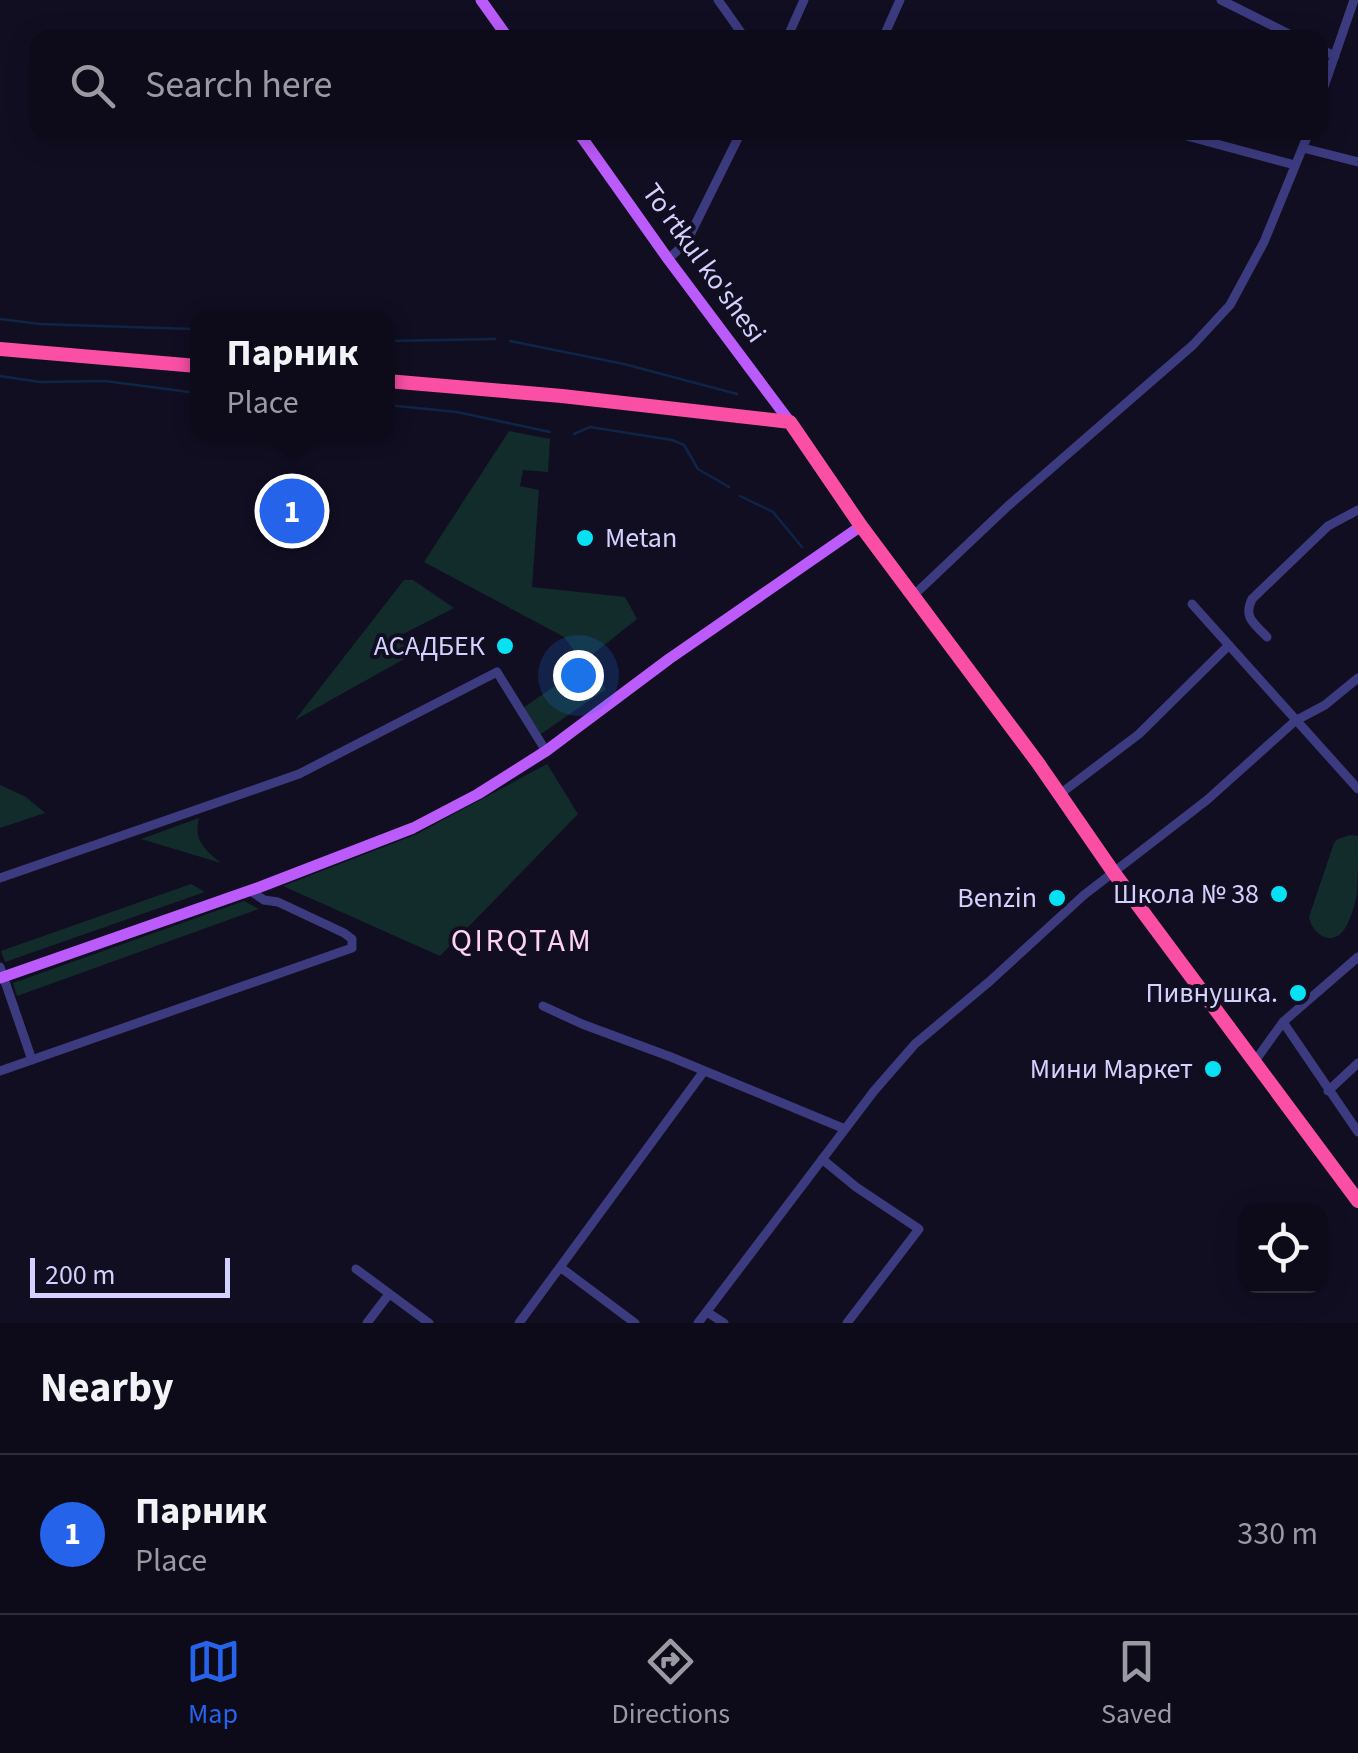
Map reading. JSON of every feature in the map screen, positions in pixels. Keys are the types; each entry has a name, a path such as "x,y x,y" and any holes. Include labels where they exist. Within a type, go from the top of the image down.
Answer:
{"highway":[{"path":"0,349 190,365"},
{"path":"395,382 790,422 861,526 1358,1202"}],"main road":[{"path":"480,0 502,30"},
{"name":"To'rtkul ko'shesi","path":"584,140 790,422"},
{"path":"1,974 250,890 413,828 478,794 546,751 669,659 861,526"}],"street":[{"path":"718,0 739,30"},
{"path":"790,30 804,0"},
{"path":"887,30 900,0"},
{"path":"1221,0 1281,30"},
{"path":"1328,76 1354,0"},
{"path":"1328,53 1335,56"},
{"path":"668,259 686,244 737,140"},
{"path":"1202,140 1296,165"},
{"path":"914,595 1008,506 1193,345 1230,305 1264,242 1306,140"},
{"path":"1303,148 1358,162"},
{"path":"1266,637 1249,618 1247,609 1252,599 1328,526 1358,510"},
{"path":"1192,604 1358,789"},
{"path":"1060,794 1139,734 1228,645"},
{"path":"0,878 299,774 497,672 546,751"},
{"path":"698,1323 874,1091 915,1044 1084,895 1207,800 1296,721 1358,678"},
{"path":"0,1071 352,948 352,939 344,933 278,902 264,900 250,890"},
{"path":"1255,1061 1284,1022 1358,957"},
{"path":"1,974 32,1060"},
{"path":"542,1006 845,1129"},
{"path":"1284,1022 1358,1132"},
{"path":"1328,1091 1358,1063"},
{"path":"518,1323 704,1071"},
{"path":"822,1159 919,1229 847,1323"},
{"path":"560,1267 635,1323"},
{"path":"356,1270 429,1323"},
{"path":"367,1323 390,1294"},
{"path":"707,1312 724,1323"}],"green space":[{"path":"509,431 550,439 548,472 523,470 520,486 539,490 532,587 625,597 637,619 583,662 564,637 424,562"},
{"path":"404,580 413,580 454,608 403,634 413,654 295,720"},
{"path":"588,663 606,689 541,734 523,708"},
{"path":"547,764 578,814 440,956 283,886 415,835"},
{"path":"0,785 26,797 45,813 0,828"},
{"path":"199,818 199,838 221,863 141,839"},
{"path":"1350,835 1358,836 1356,897 1346,928 1338,936 1327,938 1318,933 1309,917 1334,843"},
{"path":"191,884 205,892 5,962 1,951"},
{"path":"244,901 259,909 17,996 13,983"}],"waterway":[{"path":"0,319 190,329"},
{"path":"395,341 495,339"},
{"path":"510,341 624,364 737,394"},
{"path":"0,376 40,382 105,381 190,392"},
{"path":"395,406 457,412 550,432"},
{"path":"574,434 590,427 672,440 684,445 698,469 729,487"},
{"path":"740,496 773,512 802,547"}],"place":[{"name":"Парник","path":"292,511"},
{"name":"Metan","path":"585,538"},
{"name":"АСАДБЕК","path":"505,646"},
{"name":"Школа № 38","path":"1279,894"},
{"name":"Benzin","path":"1057,898"},
{"name":"Пивнушка.","path":"1298,993"},
{"name":"Мини Маркет","path":"1213,1069"}],"district":[{"name":"QIRQTAM","path":"522,941"}]}
